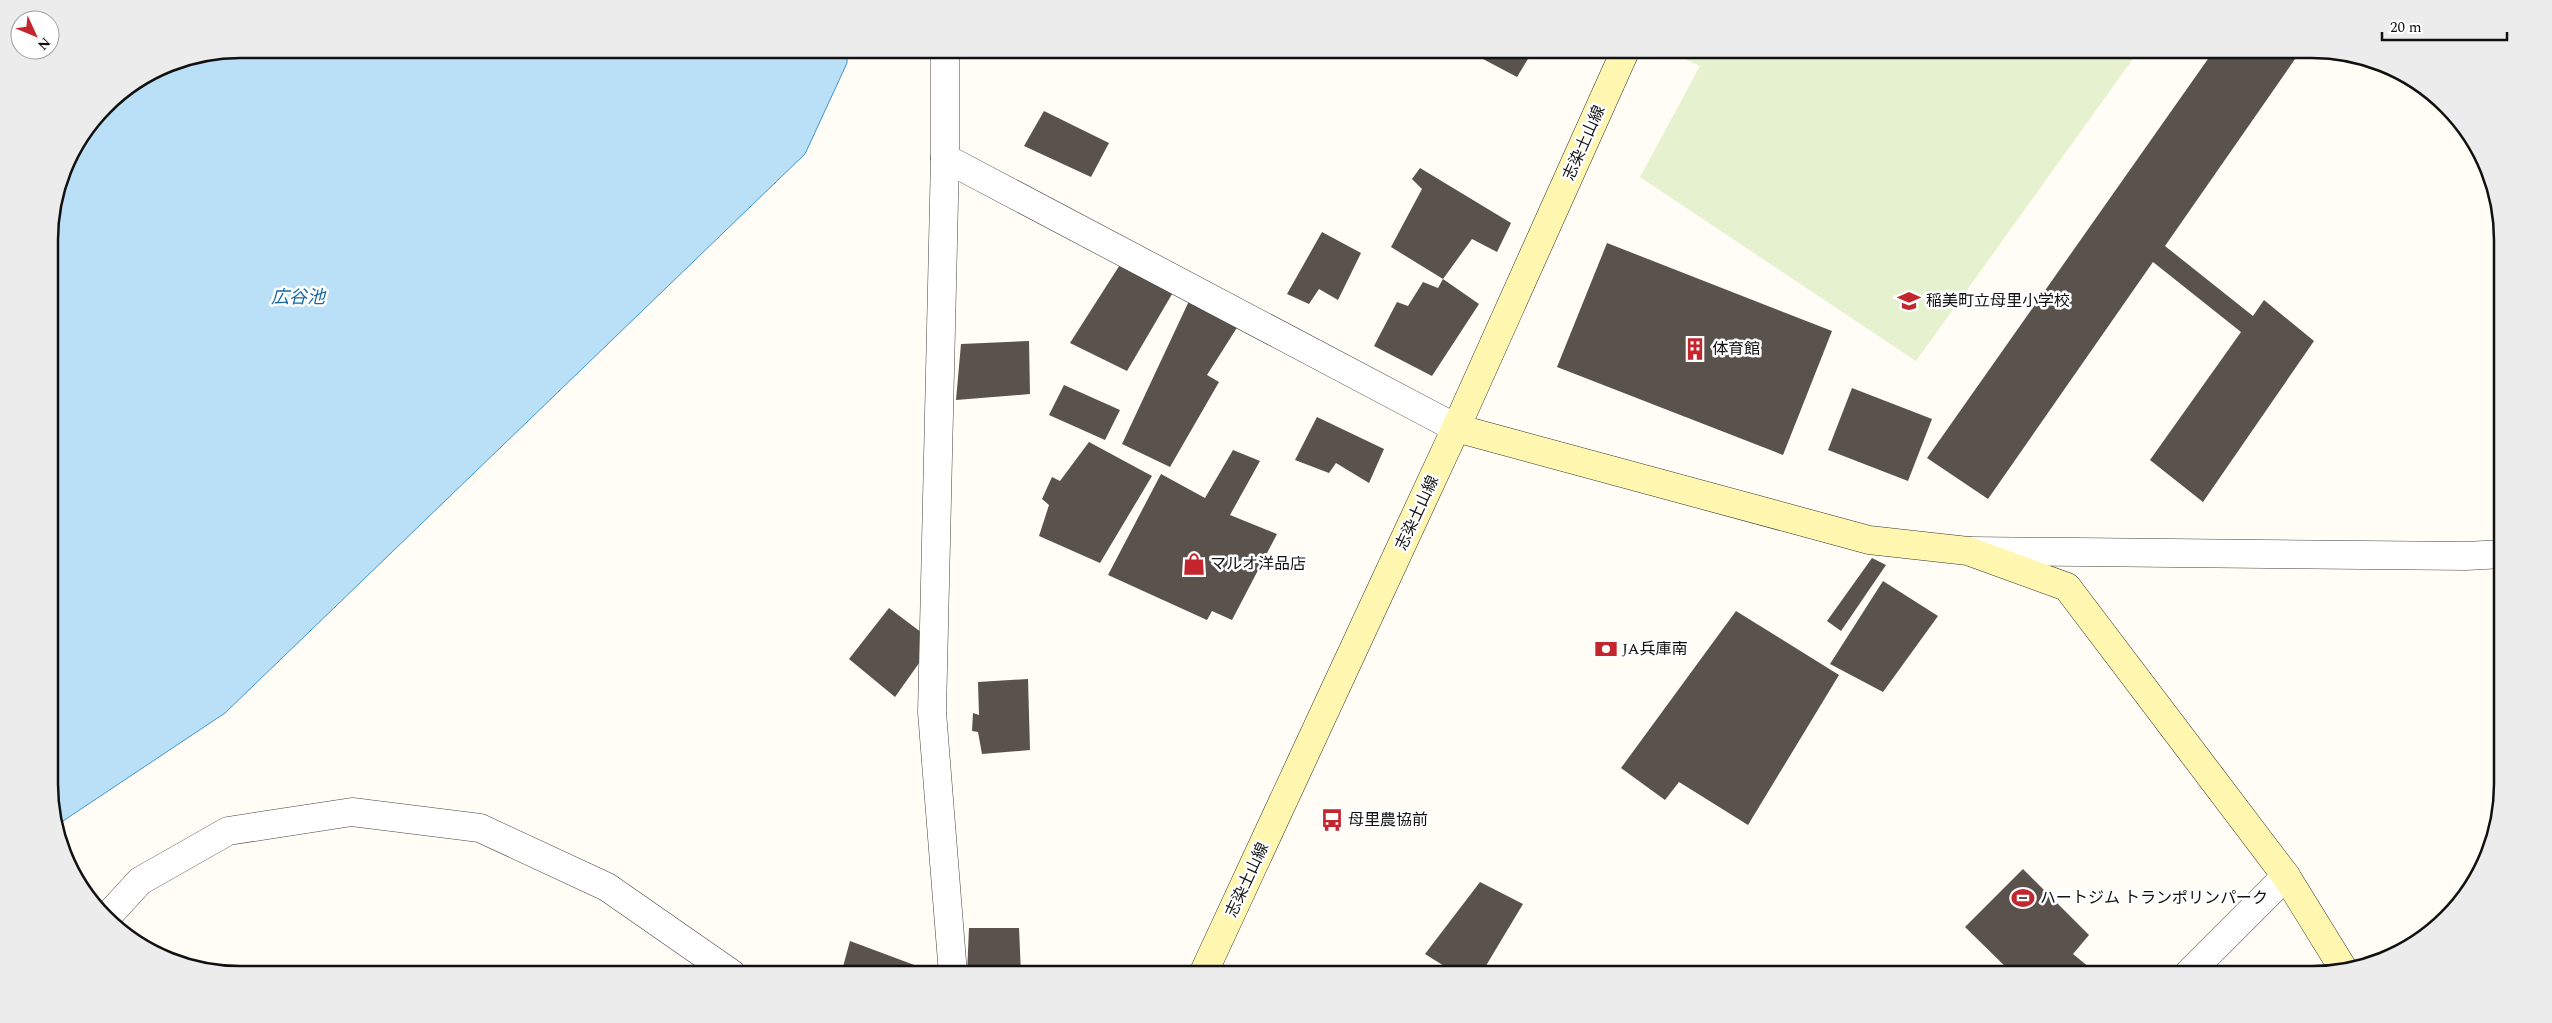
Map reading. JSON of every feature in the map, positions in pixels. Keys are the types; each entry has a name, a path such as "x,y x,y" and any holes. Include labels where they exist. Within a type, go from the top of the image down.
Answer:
{"street":[{"path":"945,58 945,158 932,712 952,966"},
{"name":"志染土山線","path":"1207,966 1456,428 1622,58"},
{"path":"945,158 1456,428 1869,540 1968,551 2466,556 2494,554"},
{"path":"1968,551 2067,587 2286,876 2340,963"},
{"path":"111,912 140,880 228,831 352,812 480,828 607,888 720,966"},
{"path":"2196,966 2286,876"}],"green space":[{"path":"1683,58 2134,58 1916,361 1640,177 1700,66"}],"water":[{"name":"広谷池","path":"227,58 847,58 847,63 805,154 225,713 62,822 58,796 58,227 61,204 71,170 88,138 103,119 138,88 159,76 192,64"}],"building":[{"path":"1484,58 1529,58 1517,77"},
{"path":"2209,58 2296,58 2165,246 2253,316 2264,300 2314,341 2203,502 2150,460 2241,332 2153,262 1988,499 1927,458"},
{"path":"1044,111 1109,143 1091,177 1024,146"},
{"path":"1420,168 1511,223 1497,252 1472,239 1443,279 1391,247 1422,189 1412,179"},
{"path":"1322,232 1361,253 1338,300 1319,289 1309,304 1287,294"},
{"name":"体育館","path":"1607,243 1832,331 1783,455 1557,367"},
{"path":"1123,260 1175,289 1127,371 1070,343"},
{"path":"1443,279 1479,304 1432,376 1374,346 1397,302 1408,306 1423,282 1438,288"},
{"path":"1189,301 1238,326 1207,375 1219,382 1170,467 1122,444"},
{"path":"1029,341 1030,394 956,400 961,344"},
{"path":"1064,385 1120,410 1105,440 1049,415"},
{"path":"1852,388 1932,419 1908,481 1828,450"},
{"path":"1317,417 1384,449 1369,483 1336,463 1329,473 1295,460"},
{"path":"1089,442 1152,476 1100,563 1039,536 1049,505 1042,499 1052,477 1060,481"},
{"path":"1233,450 1260,461 1230,515 1277,534 1232,620 1212,611 1207,620 1108,575 1161,474 1205,498"},
{"path":"1872,558 1886,565 1841,631 1827,621"},
{"path":"1883,581 1938,616 1883,692 1830,664"},
{"path":"889,608 934,642 895,697 849,659"},
{"path":"1736,611 1839,675 1748,825 1679,782 1665,800 1621,768"},
{"path":"1028,679 1030,750 982,754 978,732 972,731 973,713 979,715 978,682"},
{"name":"ハートジム トランポリンパーク","path":"2023,869 2089,935 2073,954 2088,966 2005,966 1965,927"},
{"path":"1480,882 1523,904 1486,966 1444,966 1425,954"},
{"path":"969,928 1019,928 1021,966 967,966"},
{"path":"850,941 917,966 843,966"}],"place":[{"name":"稲美町立母里小学校","path":"1909,301"},
{"name":"体育館","path":"1695,349"},
{"name":"マルオ洋品店","path":"1194,564"},
{"name":"JA兵庫南","path":"1606,649"},
{"name":"母里農協前","path":"1332,820"},
{"name":"ハートジム トランポリンパーク","path":"2023,898"}]}
